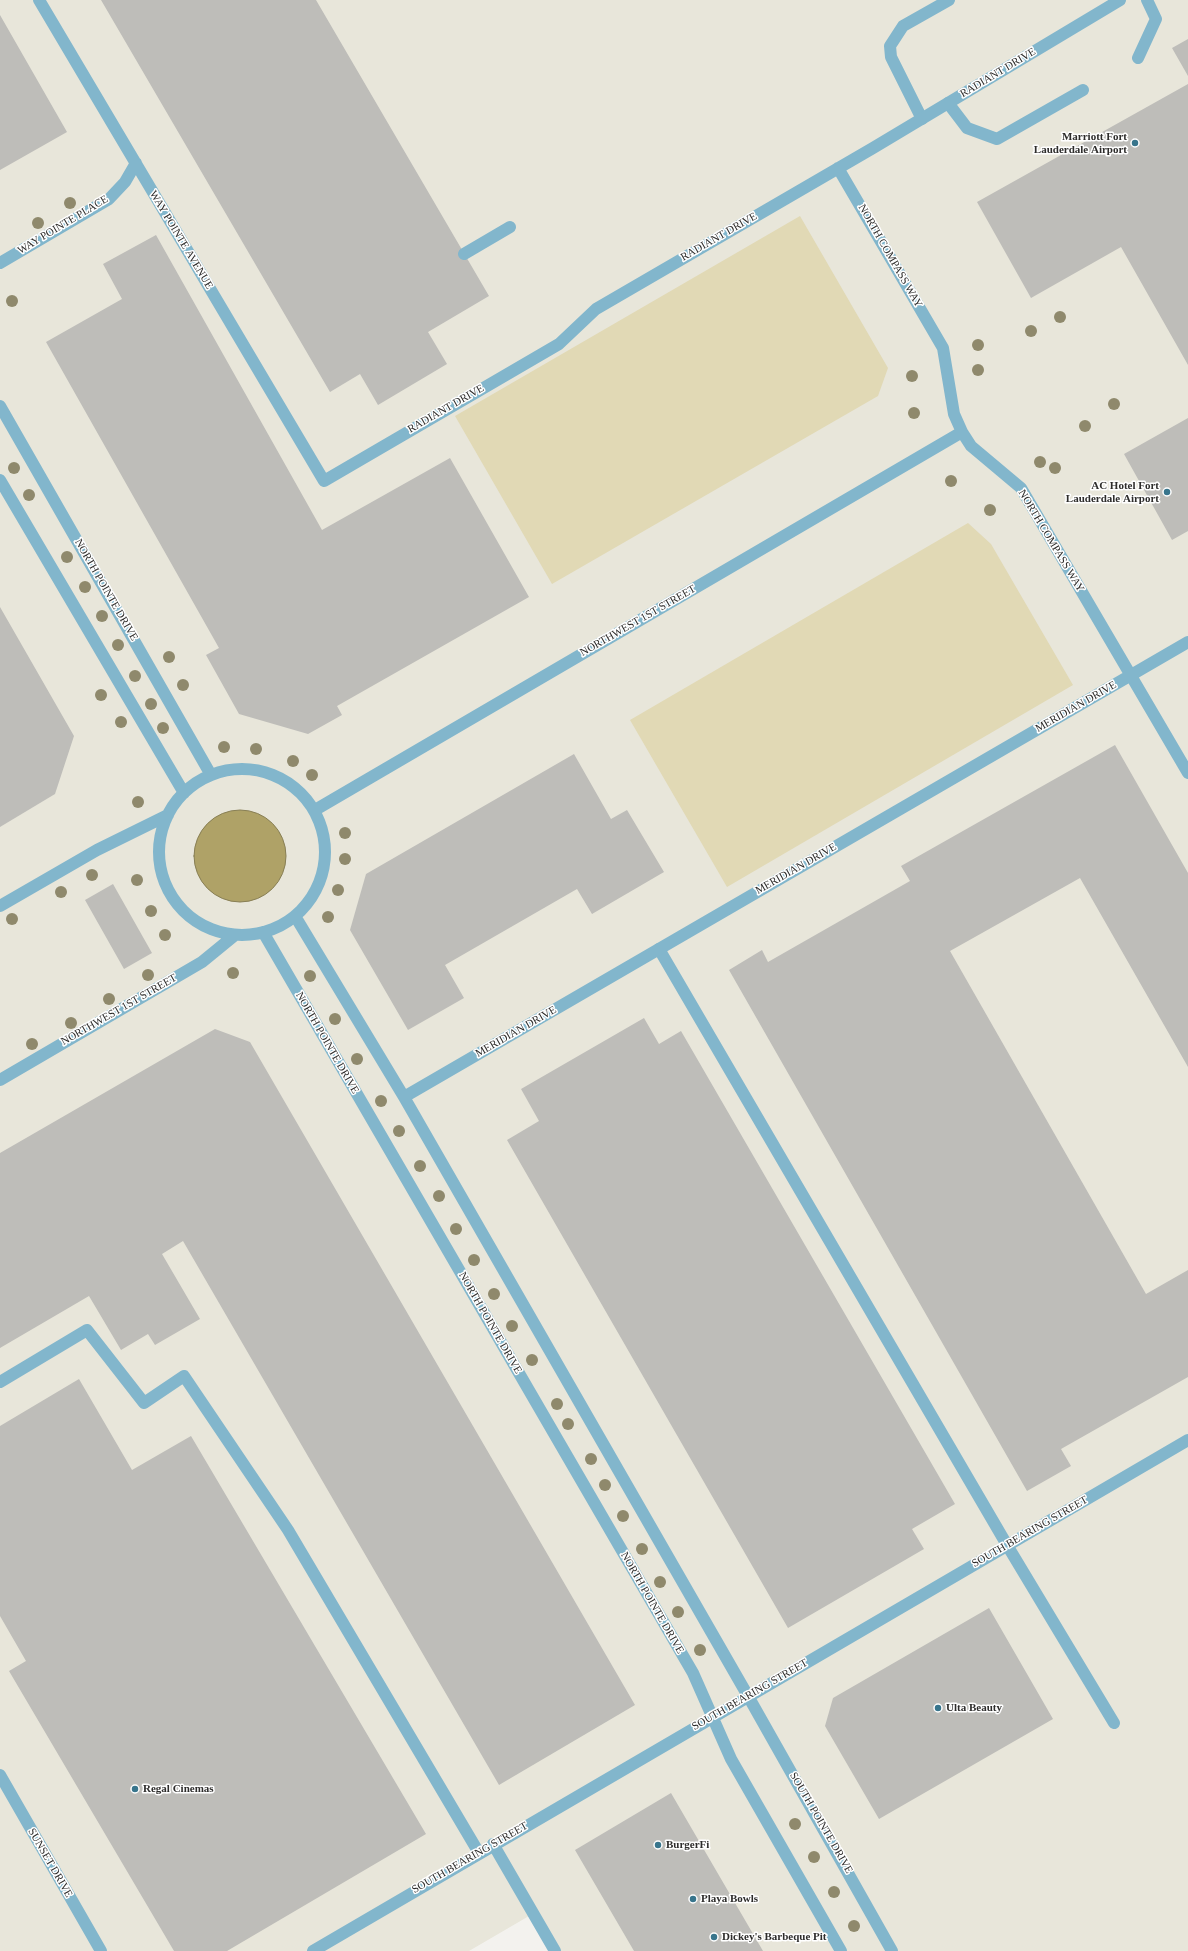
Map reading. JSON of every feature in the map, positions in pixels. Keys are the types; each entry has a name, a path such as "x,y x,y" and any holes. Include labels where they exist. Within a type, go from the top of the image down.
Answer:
{"street":[{"name":"WAY POINTE AVENUE","path":"39,0 324,481"},
{"path":"922,119 892,57 890,46 903,26 949,0"},
{"name":"RADIANT DRIVE","path":"324,481 559,344 596,308 922,119 1120,0"},
{"path":"1138,58 1156,19 1148,0"},
{"path":"948,103 967,128 997,139 1083,90"},
{"name":"WAY POINTE PLACE","path":"0,263 109,199 125,182 136,163"},
{"name":"NORTH COMPASS WAY","path":"838,168 943,348 954,414 962,432 971,446 1021,488 1188,773"},
{"path":"464,254 510,227"},
{"name":"NORTH POINTE DRIVE","path":"0,406 211,775"},
{"name":"NORTHWEST 1ST STREET","path":"315,810 962,432"},
{"path":"0,480 184,792"},
{"name":"MERIDIAN DRIVE","path":"404,1098 1188,642"},
{"path":"234,770 252,770 280,778 300,792 315,810 323,832 325,855 321,878 311,899 295,916 280,926 263,932 235,935 209,928 186,914 169,892 160,867 160,840 168,815 184,792 211,775 234,770"},
{"path":"0,906 97,850 168,815"},
{"path":"295,916 404,1098 748,1696"},
{"name":"NORTH POINTE DRIVE","path":"263,932 693,1673 712,1716"},
{"name":"NORTHWEST 1ST STREET","path":"0,1080 202,962 235,935"},
{"path":"658,949 1007,1545 1114,1723"},
{"path":"0,1382 87,1330 144,1404 184,1376 288,1530 479,1853"},
{"name":"SOUTH BEARING STREET","path":"313,1951 712,1716 1188,1440"},
{"name":"SOUTH POINTE DRIVE","path":"748,1696 892,1951"},
{"path":"712,1716 732,1759 841,1951"},
{"name":"SUNSET DRIVE","path":"0,1775 101,1951"},
{"path":"493,1844 554,1951"}],"shaded area":[{"path":"0,0 1188,0 1188,1951 550,1951 529,1916 469,1951 0,1951"},
{"path":"800,216 888,368 878,396 552,584 455,416"},
{"path":"968,523 991,544 1073,685 727,887 630,720"},
{"path":"240,810 258,813 273,823 283,838 286,856 283,874 273,889 258,899 240,902 222,899 207,889 197,874 194,856 197,838 207,823 222,813"}],"building":[{"path":"101,0 316,0 489,296 428,332 447,364 378,405 360,374 330,392"},
{"path":"0,15 67,132 0,170"},
{"path":"1188,39 1188,76 1172,48"},
{"name":"Marriott Fort Lauderdale Airport","path":"1188,84 1188,365 1121,247 1031,298 977,202"},
{"path":"156,235 322,530 450,458 529,597 337,706 342,715 308,734 239,714 206,655 219,648 46,342 122,299 103,264"},
{"name":"AC Hotel Fort Lauderdale Airport","path":"1188,418 1188,531 1172,540 1124,454"},
{"path":"0,607 74,736 55,794 0,827"},
{"path":"1115,745 1188,873 1188,1067 1080,878 950,951 1146,1294 1188,1270 1188,1377 1061,1449 1071,1466 1027,1491 729,970 762,950 768,962 910,881 901,866"},
{"path":"574,754 611,819 627,810 664,872 592,914 577,889 445,965 464,998 408,1030 350,930 366,874"},
{"path":"113,884 152,953 124,969 85,900"},
{"path":"644,1018 659,1044 681,1031 955,1504 912,1529 924,1549 788,1628 507,1140 539,1121 521,1089"},
{"path":"215,1029 250,1042 635,1705 499,1785 183,1241 162,1254 200,1319 155,1345 148,1334 121,1350 89,1296 0,1348 0,1153"},
{"path":"79,1379 132,1470 191,1436 426,1834 227,1951 174,1951 9,1671 26,1661 0,1616 0,1426"},
{"name":"Ulta Beauty","path":"989,1608 1053,1719 879,1819 825,1726 833,1698"},
{"path":"671,1793 763,1951 634,1951 575,1850"}],"place":[{"name":"Marriott Fort Lauderdale Airport","path":"1135,143"},
{"name":"AC Hotel Fort Lauderdale Airport","path":"1167,492"},
{"name":"Ulta Beauty","path":"938,1708"},
{"name":"Regal Cinemas","path":"135,1789"},
{"name":"BurgerFi","path":"658,1845"},
{"name":"Playa Bowls","path":"693,1899"},
{"name":"Dickey's Barbeque Pit","path":"714,1937"}]}
